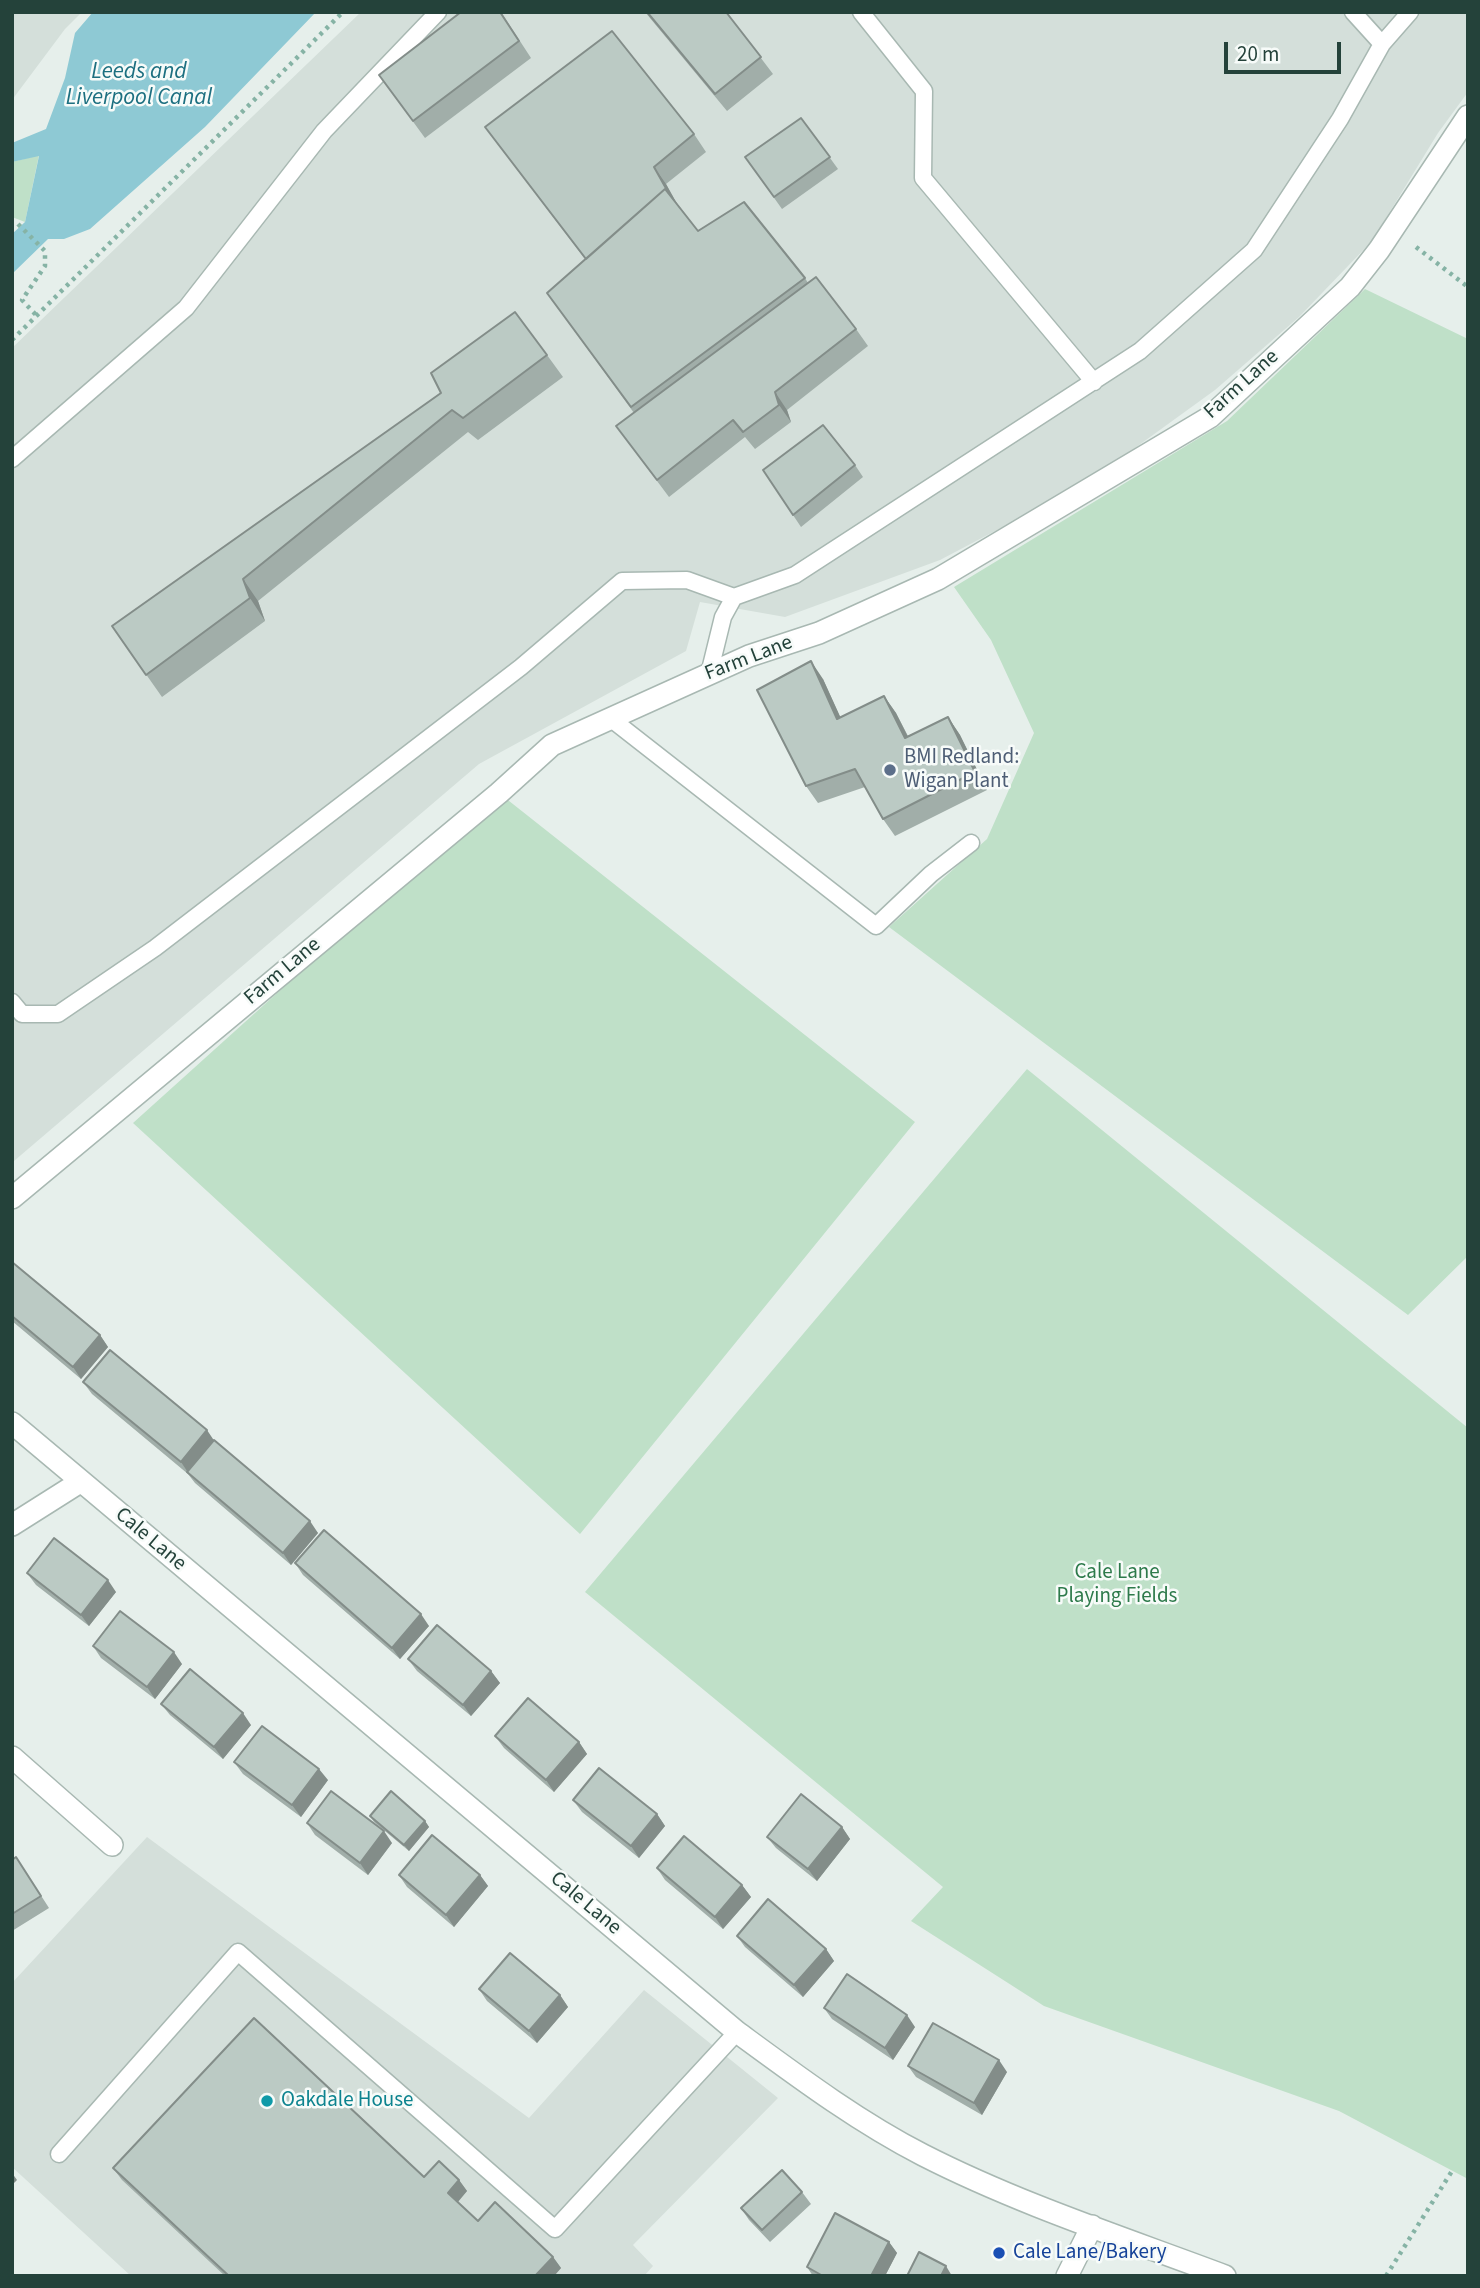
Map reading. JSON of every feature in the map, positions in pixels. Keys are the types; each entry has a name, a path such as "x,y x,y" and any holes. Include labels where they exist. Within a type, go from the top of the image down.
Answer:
{"street":[{"name":"Farm Lane","path":"12,1198 499,793 552,745 749,656 819,633 939,579 1210,417 1350,287 1393,229 1468,116"},
{"name":"Cale Lane","path":"12,1423 737,2032 854,2115 923,2155 990,2186 1225,2276"},
{"path":"12,1525 80,1482"},
{"path":"12,1757 112,1845"},
{"path":"1067,2276 1092,2226"}],"lane":[{"path":"12,459 186,308 324,131 438,12"},
{"path":"861,12 925,92 923,178 1094,382"},
{"path":"1353,12 1382,44"},
{"path":"12,1002 22,1014 58,1014 155,948 521,667 622,581 687,580 734,597 795,575 1140,351 1254,250 1340,119 1382,44 1410,12"},
{"path":"709,674 723,617 734,597"},
{"path":"610,718 876,926 931,874 971,843"},
{"path":"59,2154 238,1952 555,2229 737,2032"}],"path":[{"path":"12,340 343,12"},
{"path":"18,224 45,251 46,266 22,300 37,316"},
{"path":"1393,229 1468,287"},
{"path":"1387,2276 1452,2171"}],"shaded area":[{"path":"12,12 82,12 65,29 12,100"},
{"path":"361,12 1468,12 1468,92 1438,133 1372,241 1299,317 1215,390 1088,482 940,560 785,617 700,602 686,651 479,764 14,1161 12,348"},
{"path":"147,1837 529,2118 644,1990 778,2098 633,2245 653,2266 644,2276 131,2276 12,2167 12,1983"}],"green space":[{"path":"39,155 25,222 12,217 12,162"},
{"path":"1365,289 1468,339 1468,1256 1408,1315 889,927 987,839 1034,733 991,640 954,587 1227,421"},
{"path":"499,793 915,1122 580,1534 133,1123"},
{"name":"Cale Lane Playing Fields","path":"1027,1069 1468,1428 1468,2179 1339,2111 1044,2006 911,1921 943,1887 585,1592"}],"water":[{"name":"Leeds and Liverpool Canal","path":"93,12 316,12 205,127 90,229 64,239 48,239 12,274 12,234 25,222 39,156 12,162 12,143 46,129 65,78 75,33"}],"building":[{"path":"461,12 500,12 519,41 413,121 379,75"},
{"path":"647,12 726,12 761,57 715,94"},
{"path":"612,31 694,134 654,167 668,192 665,189 586,259 485,127"},
{"path":"801,118 830,157 774,197 745,157"},
{"path":"665,189 698,231 744,202 805,278 631,407 547,293"},
{"path":"816,277 856,329 775,392 779,405 743,432 733,420 657,480 616,426"},
{"path":"515,312 547,355 463,418 452,410 243,579 250,598 146,675 112,626 441,393 431,373"},
{"path":"823,425 855,465 793,515 763,470"},
{"name":"BMI Redland: Wigan Plant","path":"811,661 837,719 884,696 905,738 948,717 975,772 883,819 855,769 806,786 757,690"},
{"path":"12,1262 100,1335 73,1367 12,1316"},
{"path":"110,1350 207,1430 181,1462 83,1382"},
{"path":"214,1440 310,1521 283,1553 187,1472"},
{"path":"324,1530 421,1614 392,1648 295,1563"},
{"path":"54,1538 108,1580 81,1615 27,1573"},
{"path":"120,1611 174,1652 147,1687 93,1646"},
{"path":"437,1625 491,1671 463,1705 408,1659"},
{"path":"190,1669 243,1713 214,1747 161,1704"},
{"path":"528,1698 579,1742 546,1780 495,1736"},
{"path":"262,1726 319,1769 292,1805 234,1762"},
{"path":"599,1768 657,1814 631,1846 573,1800"},
{"path":"331,1791 384,1831 360,1863 307,1823"},
{"path":"391,1791 425,1821 404,1845 370,1816"},
{"path":"801,1794 842,1827 808,1869 767,1837"},
{"path":"432,1835 480,1875 446,1915 399,1875"},
{"path":"684,1836 742,1885 715,1917 657,1868"},
{"path":"16,1857 41,1896 12,1914 12,1860"},
{"path":"768,1899 826,1949 794,1985 737,1936"},
{"path":"510,1953 560,1995 529,2031 479,1989"},
{"path":"847,1974 907,2015 885,2048 824,2008"},
{"name":"Oakdale House","path":"254,2018 424,2177 439,2161 459,2180 448,2193 478,2221 495,2202 553,2257 535,2276 229,2276 113,2168"},
{"path":"933,2023 999,2060 974,2103 908,2066"},
{"path":"782,2170 802,2192 762,2230 741,2208"},
{"path":"835,2213 889,2242 871,2276 823,2276 807,2267"},
{"path":"919,2252 946,2266 941,2276 907,2276"}],"place":[{"name":"BMI Redland: Wigan Plant","path":"890,770"},
{"name":"Oakdale House","path":"267,2101"},
{"name":"Cale Lane/Bakery","path":"999,2253"}]}
